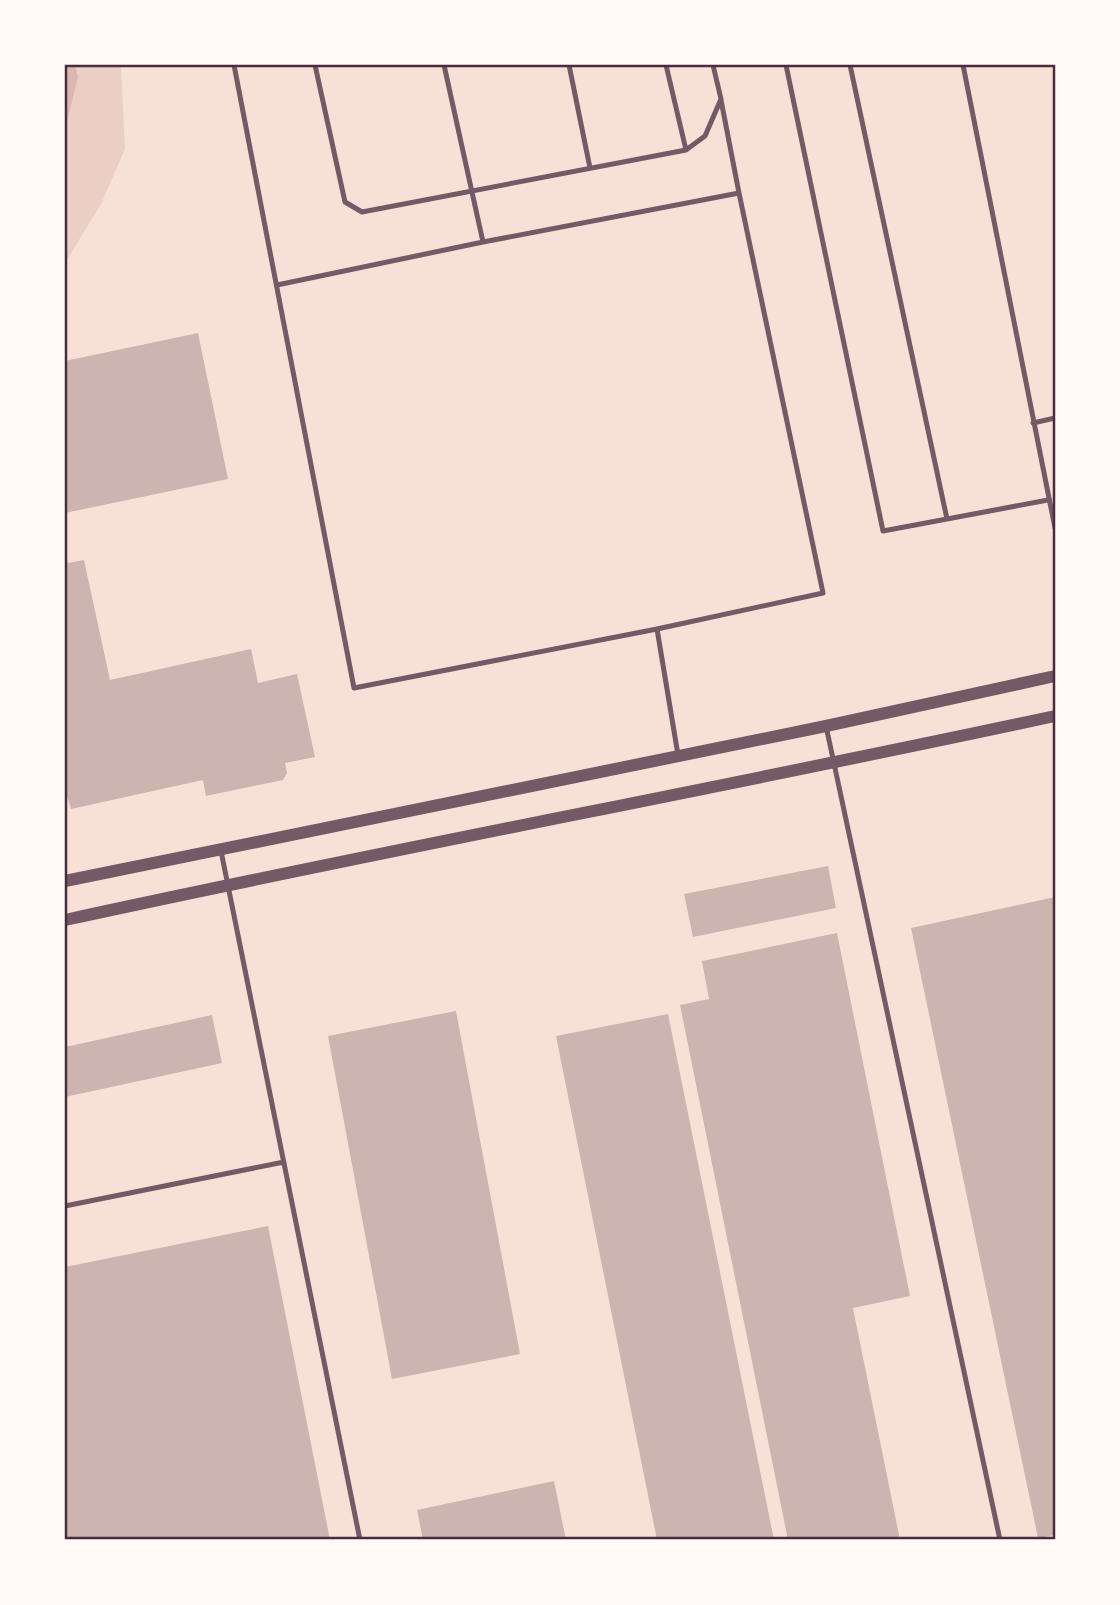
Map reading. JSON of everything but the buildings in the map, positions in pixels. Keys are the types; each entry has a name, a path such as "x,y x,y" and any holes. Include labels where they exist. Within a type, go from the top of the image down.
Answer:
{"street":[{"path":"65,881 826,726 1055,676"},
{"path":"65,920 228,884 834,764 1055,716"}],"lane":[{"path":"234,65 354,688 657,629 823,593 713,65"},
{"path":"315,65 345,202 362,212 686,150 705,136 721,99"},
{"path":"444,65 483,242"},
{"path":"569,65 590,168"},
{"path":"666,65 686,150"},
{"path":"786,65 883,531 1048,500"},
{"path":"850,65 947,519"},
{"path":"963,65 1055,528"},
{"path":"277,285 739,193"},
{"path":"1033,424 1055,418"},
{"path":"657,629 678,755"},
{"path":"826,726 1000,1540"},
{"path":"220,848 360,1540"},
{"path":"65,1206 285,1162"}],"shaded area":[{"path":"65,65 121,65 125,149 101,204 65,263"},
{"path":"65,65 75,65 78,77 65,130"}]}
